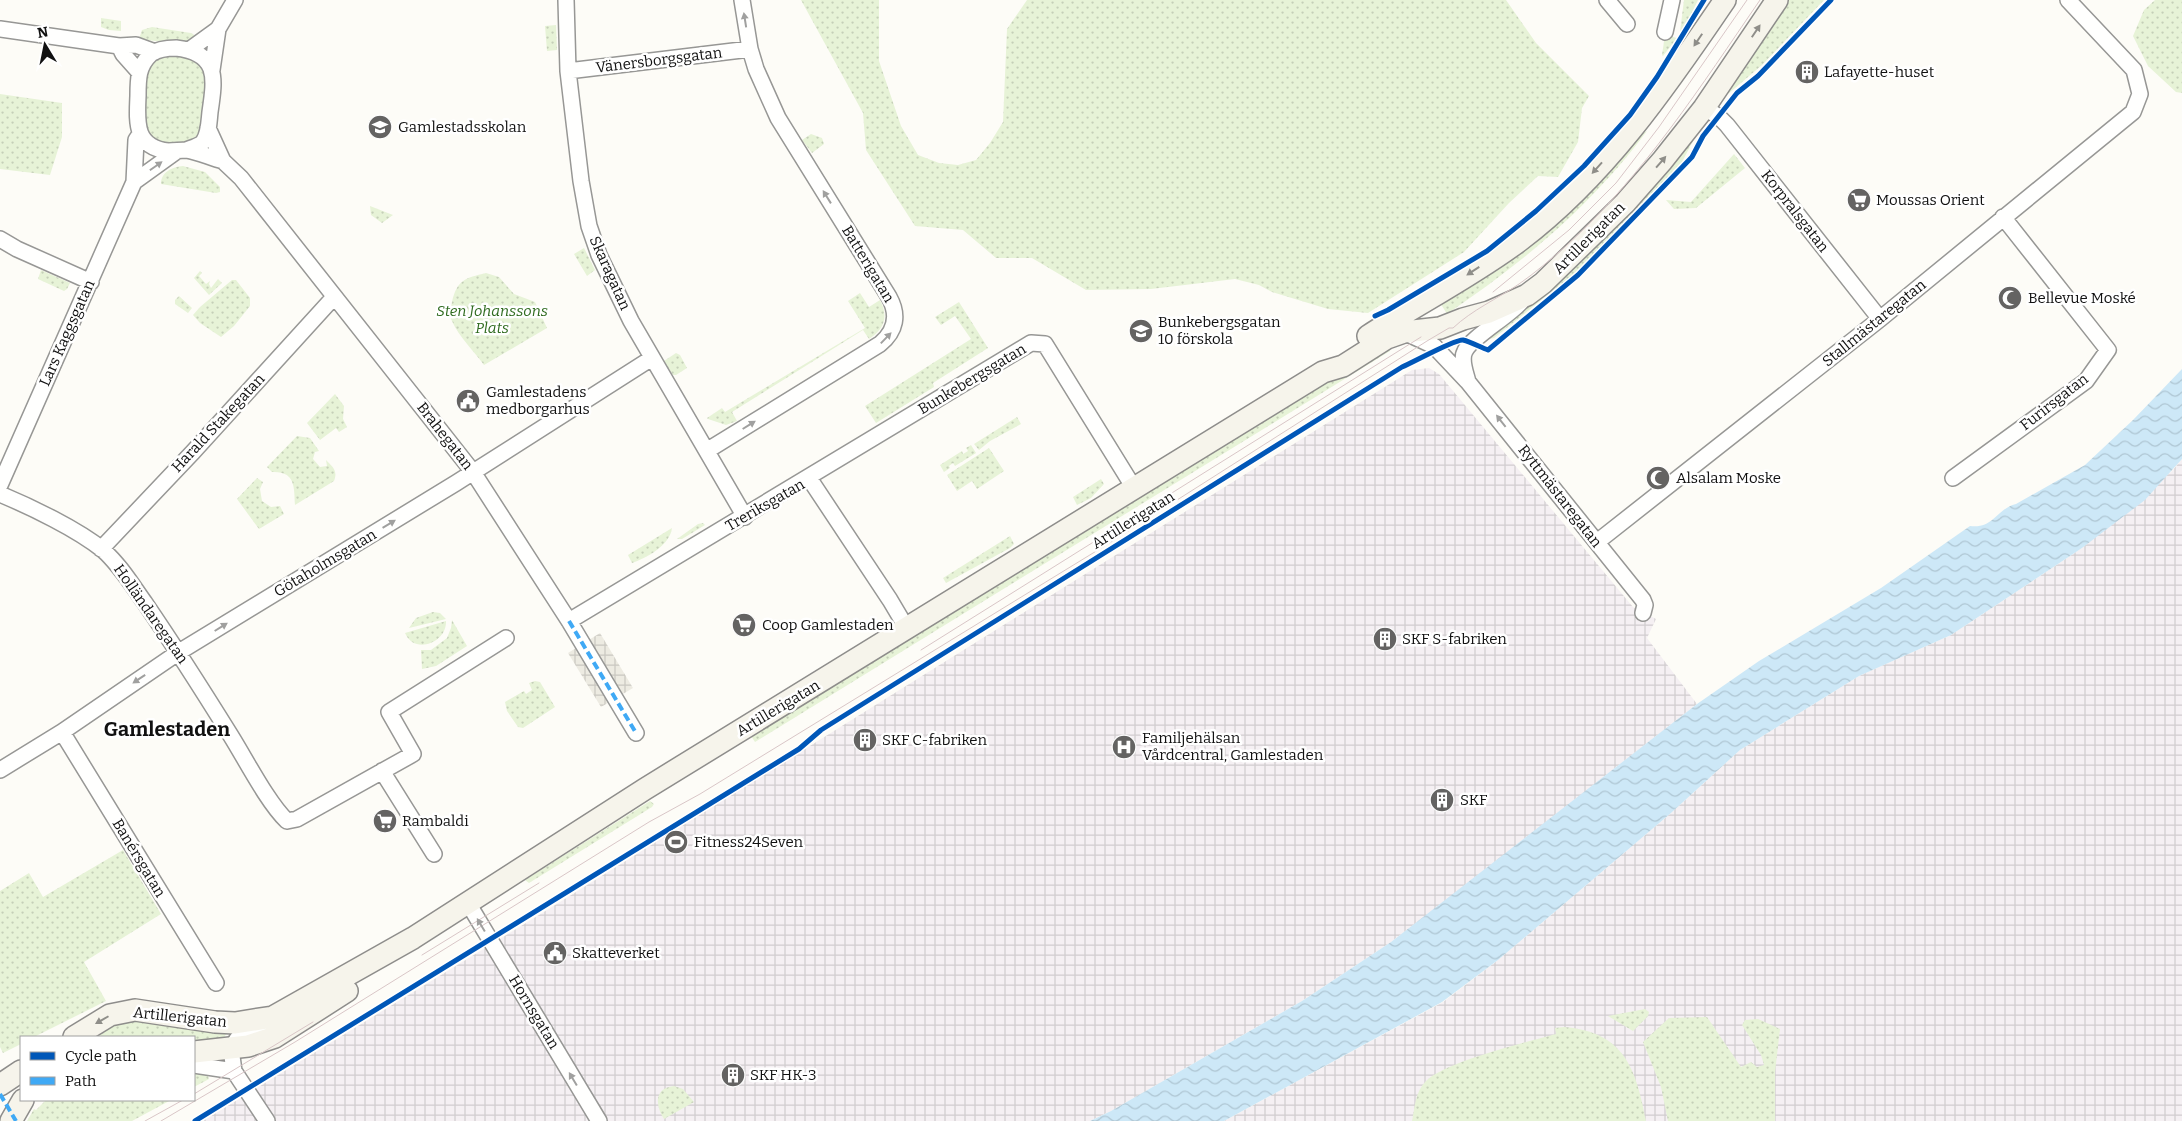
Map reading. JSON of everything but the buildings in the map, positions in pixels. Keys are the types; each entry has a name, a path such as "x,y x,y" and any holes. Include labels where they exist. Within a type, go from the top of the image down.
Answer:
{"main road":[{"name":"Artillerigatan","path":"76,1036 110,1015 135,1010 215,1022 236,1022 273,1017 413,938 645,789 906,627 1323,372 1343,366 1387,338 1395,328 1518,242 1566,202 1627,135 1671,80 1725,0"},
{"name":"Artillerigatan","path":"1395,328 1448,326 1463,319 1489,312 1527,295 1543,283 1625,203 1662,161 1704,108 1777,0"},
{"name":"Artillerigatan","path":"195,1052 231,1049 275,1037 366,978 413,938"},
{"path":"0,1085 20,1072"},
{"path":"0,1108 20,1097"},
{"path":"11,1121 22,1101"}],"street":[{"path":"134,182 182,151 202,142 208,128 213,81 212,70 218,30 235,0"},
{"name":"Skaragatan","path":"566,0 568,71 581,178 589,226 599,255 631,321 745,516"},
{"name":"Batterigatan","path":"708,450 880,344 892,332 895,316 892,302 879,280 778,118 756,69 750,49 742,0"},
{"path":"1607,0 1627,24"},
{"path":"1665,32 1672,0"},
{"name":"Stallmästaregatan","path":"1596,542 1880,319 2133,112 2140,94 2134,70 2068,0"},
{"path":"0,29 119,46 136,45 155,52"},
{"path":"189,50 218,30"},
{"path":"119,46 123,54 139,72"},
{"path":"182,151 158,148 140,134 137,124 140,68 146,59 155,52 173,48 189,50 201,55 212,70"},
{"name":"Vänersborgsgatan","path":"568,71 750,49"},
{"name":"Korpralsgatan","path":"1704,108 1718,116 1728,125 1880,319"},
{"name":"Brahegatan","path":"208,128 223,161 241,178 473,472 569,621 636,733"},
{"name":"Lars Kaggsgatan","path":"0,484 134,182 136,140 140,134"},
{"name":"Brahegatan","path":"182,151 223,161"},
{"name":"Furirsgatan","path":"1953,478 2086,381 2108,350 2003,217"},
{"path":"0,239 17,249 90,282"},
{"name":"Ryttmästaregatan","path":"1468,382 1463,358 1464,351 1470,344 1513,311 1527,295"},
{"name":"Harald Stakegatan","path":"101,548 193,452 334,297"},
{"name":"Ryttmästaregatan","path":"1395,328 1427,341 1434,346 1468,382 1643,600 1645,605 1643,613"},
{"name":"Bunkebergsgatan","path":"809,478 1031,343 1045,344 1134,488"},
{"name":"Götaholmsgatan","path":"0,770 62,732 179,652 473,472 652,358"},
{"name":"Treriksgatan","path":"569,621 809,478 906,627"},
{"name":"Holländaregatan","path":"0,494 29,506 101,548 115,562 179,652 259,781 287,821 297,819 382,772"},
{"path":"434,854 382,772 413,754 389,712 506,638"},
{"name":"Banérsgatan","path":"62,732 216,983"},
{"name":"Hornsgatan","path":"468,903 599,1121"},
{"name":"Artillerigatan","path":"234,1071 231,1049 237,1038 276,1024 314,1003 343,978"},
{"path":"195,1065 234,1071 267,1121"}],"shaded area":[{"path":"1429,368 1439,374 1633,607 1656,619 1647,638 1697,704 1391,942 1302,1001 1111,1111 1090,1121 203,1121 560,902 1412,370"},
{"path":"2182,459 2182,1121 1224,1121 1443,1002 1498,960 1671,813 1740,750 1859,676 1951,635 2082,548 2172,471"},
{"path":"600,633 633,688 601,707 568,653"}],"green space":[{"path":"801,0 879,0 879,61 901,126 918,155 939,163 958,165 976,160 990,143 1003,122 1007,29 1027,0 1506,0 1536,43 1589,96 1582,108 1578,142 1558,177 1538,176 1509,203 1464,252 1368,313 1328,309 1272,292 1259,285 1235,279 1151,289 1086,290 1032,258 996,258 963,230 915,226 866,150 863,113"},
{"path":"1684,0 1698,0 1686,25 1680,32"},
{"path":"1789,0 1824,0 1762,65 1728,94 1731,84"},
{"path":"2155,0 2182,0 2182,93 2176,92 2148,66 2133,36 2144,10"},
{"path":"101,18 121,21 121,31 101,27"},
{"path":"556,25 557,50 547,51 545,26"},
{"path":"152,27 191,33 196,36 180,44 139,39 142,30"},
{"path":"1665,35 1677,38 1663,56 1662,55"},
{"path":"159,55 177,55 193,59 202,67 206,80 206,100 201,129 193,139 178,146 168,146 154,140 146,131 144,123 142,102 145,81 149,66"},
{"path":"0,94 62,103 62,137 50,175 0,169"},
{"path":"1647,131 1625,159 1579,209 1555,231 1530,253 1447,314 1439,301 1591,191 1641,134"},
{"path":"811,134 822,138 824,144 812,153 802,140"},
{"path":"1693,137 1694,139 1682,162 1573,275 1494,338 1488,338"},
{"path":"1734,154 1745,168 1696,208 1674,209 1666,200 1691,202"},
{"path":"183,166 205,172 220,187 220,192 216,193 161,184 165,173"},
{"path":"370,206 393,215 382,223 371,215"},
{"path":"584,248 595,270 587,276 574,254"},
{"path":"41,270 70,283 67,289 64,291 38,279"},
{"path":"200,271 202,273 199,276 206,284 210,281 211,288 218,279 222,283 209,295 194,278"},
{"name":"Sten Johanssons Plats","path":"486,273 499,277 514,294 535,302 547,328 484,365 455,327 450,314 454,295 459,284 467,279"},
{"path":"232,280 236,280 250,298 250,306 234,326 221,337 200,323 193,315"},
{"path":"860,293 869,307 880,300 883,306 884,322 874,335 869,339 863,330 732,412 737,421 726,425 707,418 722,408 725,412 865,328 848,301"},
{"path":"179,296 192,308 188,313 175,304 175,300"},
{"path":"959,302 988,348 933,383 934,387 876,423 865,406 971,339 955,316 941,325 935,317"},
{"path":"1386,344 1390,351 755,742 751,736"},
{"path":"676,353 680,355 687,368 673,375 664,361"},
{"path":"335,394 344,406 343,419 347,427 339,432 336,428 320,440 307,423"},
{"path":"1017,417 1021,424 990,441 979,450 974,444"},
{"path":"297,436 310,438 319,451 315,452 313,459 320,467 327,466 326,460 333,467 335,474 334,481 295,505 294,487 290,478 280,472 272,472 267,467"},
{"path":"971,445 976,453 955,466 953,463 944,472 940,465 962,451 963,454 968,451 966,448"},
{"path":"989,448 1004,471 977,489 972,481 957,491 947,475"},
{"path":"257,478 263,482 260,489 262,501 271,507 280,506 284,514 259,529 237,499"},
{"path":"1101,479 1104,484 1091,498 1077,505 1073,497"},
{"path":"703,523 705,525 682,539 677,539 698,524"},
{"path":"672,528 667,540 657,550 632,563 628,555"},
{"path":"1010,536 1014,544 1010,548 946,583 943,578"},
{"path":"433,612 440,613 446,619 409,628 416,618"},
{"path":"452,620 467,646 436,666 422,669 421,650 431,650 447,638"},
{"path":"446,621 445,629 441,635 429,644 415,644 409,640 405,633"},
{"path":"540,682 555,707 523,728 518,727 507,711 505,702 524,691 526,694 532,690 529,683"},
{"path":"650,801 654,804 652,807 529,883 525,880"},
{"path":"123,850 161,914 84,962 106,1001 36,1036 20,1036 20,1044 3,1053 0,1047 0,891 29,873 43,897"},
{"path":"1645,1009 1649,1012 1648,1016 1633,1031 1608,1016"},
{"path":"1707,1017 1741,1067 1751,1062 1757,1067 1764,1065 1761,1055 1742,1025 1745,1020 1758,1019 1780,1029 1775,1072 1775,1121 1668,1121 1661,1087 1643,1042 1669,1018"},
{"path":"132,1020 199,1031 227,1032 221,1044 195,1045 195,1036 96,1036 95,1034 109,1026"},
{"path":"1564,1027 1584,1030 1601,1036 1614,1045 1624,1056 1637,1085 1646,1121 1412,1121 1416,1100 1422,1085 1436,1074 1487,1053 1556,1034 1555,1028"},
{"path":"195,1070 207,1073 209,1079 195,1086"},
{"path":"674,1086 683,1089 694,1102 664,1119 659,1108 658,1098 667,1087"},
{"path":"45,1101 169,1101 132,1121 27,1121 34,1109 36,1110"}],"water":[{"path":"2182,369 2182,459 2145,500 2082,548 1951,635 1859,676 1740,750 1671,813 1498,960 1442,1002 1224,1121 1090,1121 1111,1111 1302,1001 1391,942 1697,704 1759,661 1881,588 1970,526 1984,525 1990,522 2009,507 2085,465 2133,420"}],"tram line":[{"path":"1493,292 1569,230 1616,183 1659,127 1747,0"},
{"path":"195,1101 295,1042 649,822 700,794 1111,542 1427,341 1449,328 1453,328 1476,310 1519,284 1566,246 1621,190 1670,129 1760,0"},
{"path":"921,650 1421,337"},
{"path":"422,955 539,883"},
{"path":"195,1093 313,1022"},
{"path":"145,1121 181,1101"},
{"path":"161,1121 195,1101"}],"marked path":[{"path":"569,621 636,733"},
{"path":"0,1094 16,1121"}],"cycle path":[{"path":"1375,316 1487,251 1536,211 1584,166 1630,115 1657,77 1704,0"},
{"path":"195,1121 799,749 821,730 1402,367 1443,347 1463,340 1488,350 1578,275 1692,157 1703,136 1737,93 1758,76 1831,0"}],"place":[{"name":"Lafayette-huset","path":"1807,72"},
{"name":"Gamlestadsskolan","path":"380,127"},
{"name":"Moussas Orient","path":"1859,200"},
{"name":"Bellevue Moské","path":"2010,298"},
{"name":"Bunkebergsgatan 10 förskola","path":"1141,331"},
{"name":"Gamlestadens medborgarhus","path":"468,401"},
{"name":"Alsalam Moske","path":"1658,478"},
{"name":"Coop Gamlestaden","path":"744,625"},
{"name":"SKF S-fabriken","path":"1385,639"},
{"name":"SKF C-fabriken","path":"865,740"},
{"name":"Familjehälsan Vårdcentral, Gamlestaden","path":"1124,747"},
{"name":"SKF","path":"1442,800"},
{"name":"Rambaldi","path":"385,821"},
{"name":"Fitness24Seven","path":"676,842"},
{"name":"Skatteverket","path":"555,953"},
{"name":"SKF HK-3","path":"733,1075"}],"district":[{"name":"Gamlestaden","path":"167,729"}]}
